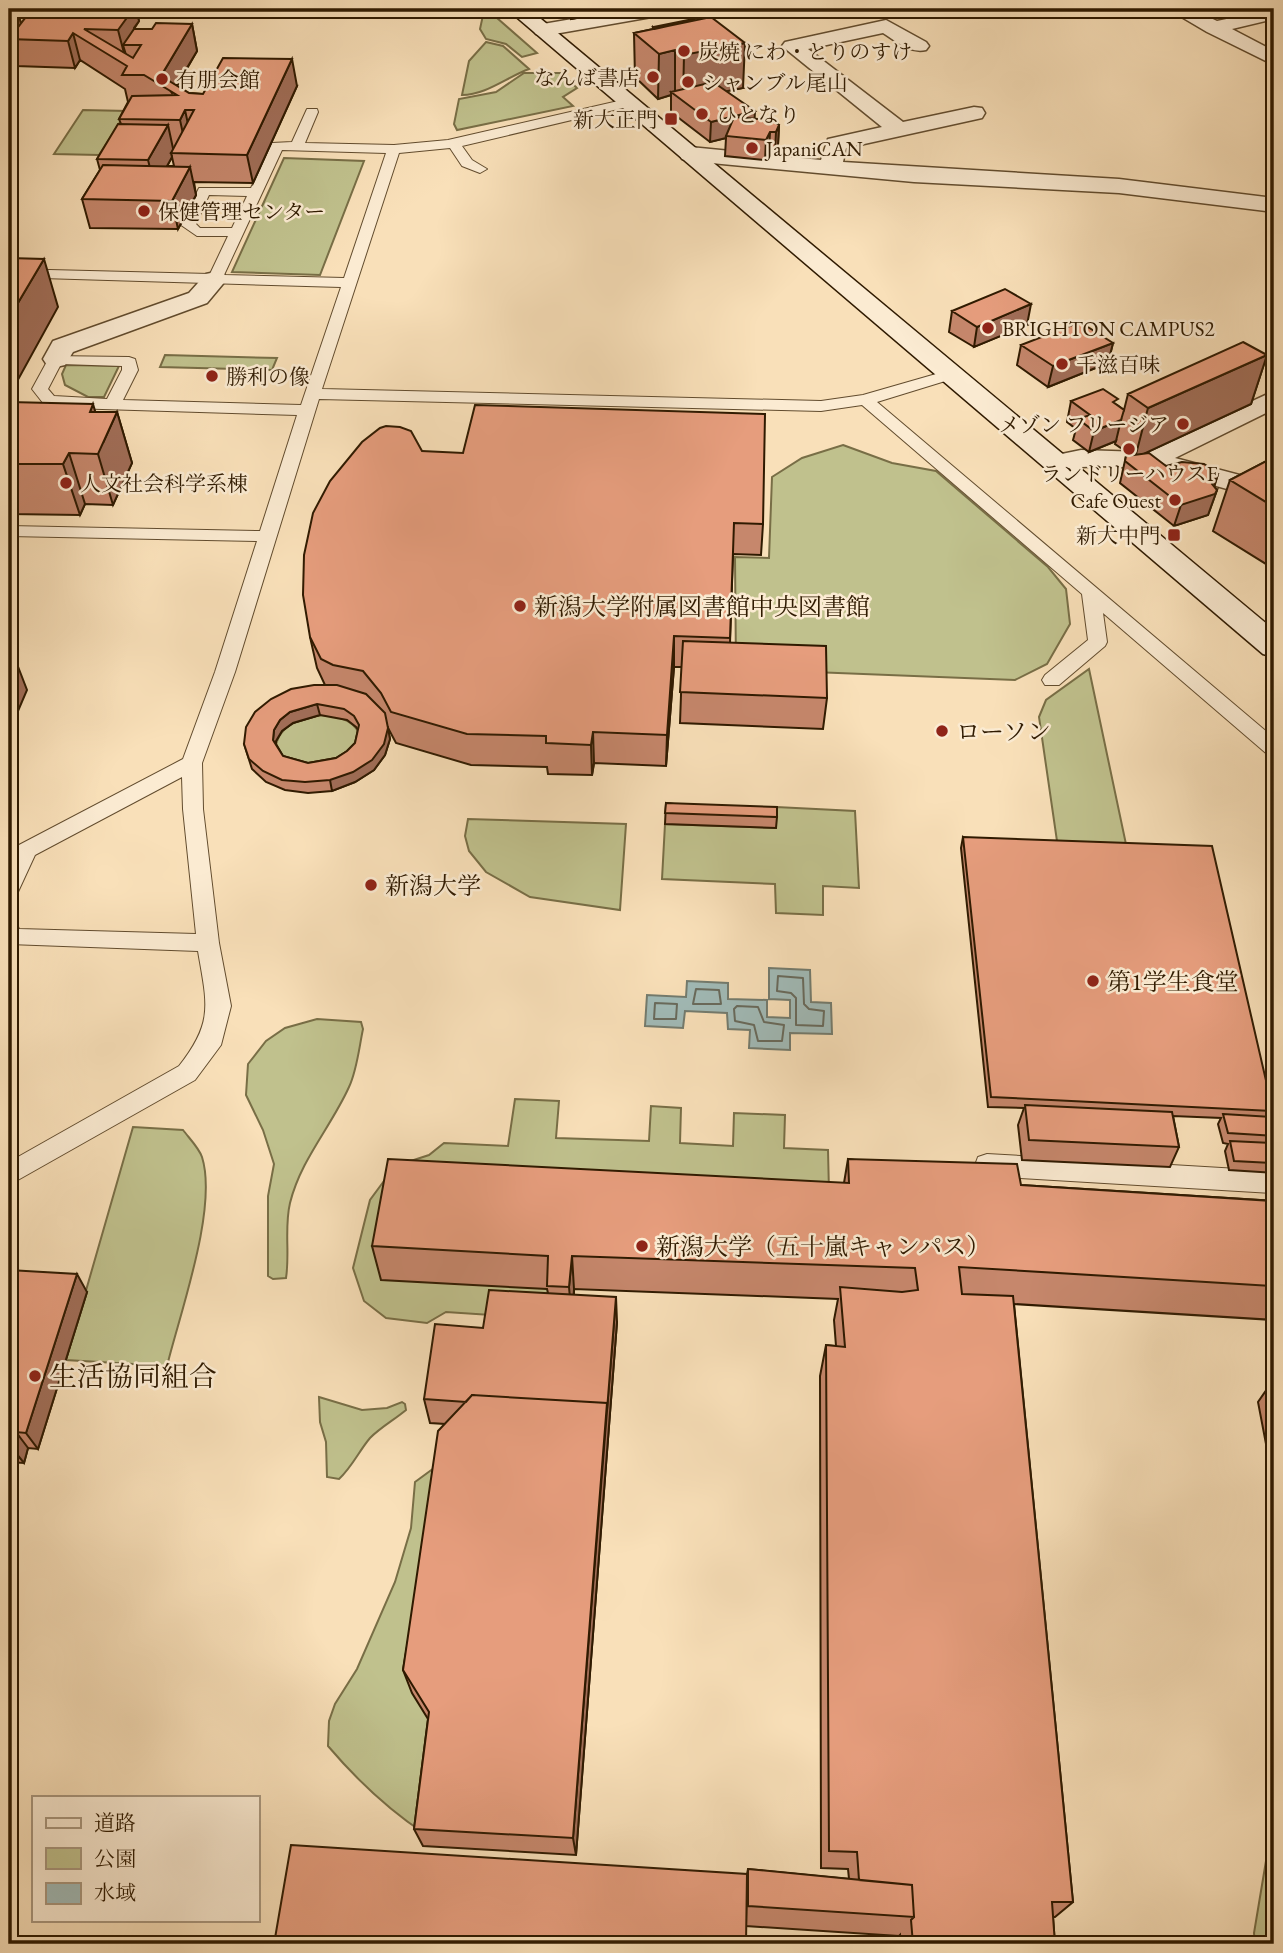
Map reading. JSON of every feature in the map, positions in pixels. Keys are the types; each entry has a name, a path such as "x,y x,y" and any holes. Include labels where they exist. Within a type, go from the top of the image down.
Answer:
{"street":[{"path":"517,9 1274,647"},
{"path":"542,30 639,11 663,9"},
{"path":"1178,9 1274,59"},
{"path":"1214,28 1274,13"},
{"path":"899,130 792,46 886,26 919,46"},
{"path":"831,167 836,144 974,113"},
{"path":"690,154 914,175 1119,186 1274,205"},
{"path":"56,359 62,347 198,298 215,279"},
{"path":"1146,461 1274,399"},
{"path":"1057,463 1077,456 1095,455 1146,461 1274,493"}],"lane":[{"path":"9,35 23,29 33,16 31,9"},
{"path":"215,279 277,146 416,149 627,103"},
{"path":"297,146 312,112"},
{"path":"453,143 467,163 480,169"},
{"path":"9,1174 187,1073 209,1045 219,1006 208,943 192,809 192,763 225,672 310,402 394,149"},
{"path":"238,232 197,232 188,225 204,191 255,192"},
{"path":"9,273 350,283"},
{"path":"113,404 130,370 129,362 56,359 40,389 49,400 113,404 310,402 821,406 865,400 949,375"},
{"path":"865,400 1274,749"},
{"path":"9,531 267,536"},
{"path":"1052,680 1098,642 1090,590"},
{"path":"9,888 27,850 192,763"},
{"path":"9,930 12,937 208,943"},
{"path":"986,1165 1274,1182"}],"green space":[{"path":"489,11 537,53 522,57 506,44 486,39 480,29 483,15"},
{"path":"486,42 503,46 529,69 488,89 462,95 469,61"},
{"path":"524,73 561,73 577,88 563,97 573,106 457,130 454,124 459,99 496,92"},
{"path":"83,110 127,111 99,155 54,154"},
{"path":"284,158 364,161 320,275 232,272"},
{"path":"165,355 277,358 272,370 160,367"},
{"path":"66,365 119,366 104,397 88,397 65,385 62,374"},
{"path":"843,445 892,463 936,471 1048,567 1066,589 1070,624 1047,664 1015,680 736,669 735,557 769,558 772,477 802,458"},
{"path":"1089,669 1127,849 1058,848 1039,717 1046,700"},
{"path":"320,715 348,721 357,730 361,745 310,773 275,751 280,735 290,725"},
{"path":"776,807 855,811 859,888 823,886 823,915 776,913 775,884 662,879 665,824 775,828"},
{"path":"468,819 626,824 620,910 530,897 486,872 469,851 465,836"},
{"path":"317,1019 361,1022 363,1029 349,1087 301,1172 290,1203 286,1278 273,1279 268,1276 268,1196 274,1164 263,1130 246,1095 248,1064 266,1041 285,1028"},
{"path":"515,1099 559,1101 556,1138 649,1141 651,1106 681,1108 680,1143 733,1146 734,1113 785,1115 784,1148 828,1150 829,1192 551,1289 550,1319 446,1312 427,1323 386,1318 364,1301 353,1268 370,1200 395,1166 429,1155 444,1143 508,1146"},
{"path":"133,1127 183,1130 201,1154 206,1178 205,1204 195,1261 167,1366 66,1360"},
{"path":"319,1397 362,1410 387,1408 402,1402 406,1410 370,1438 339,1479 327,1477 326,1442 320,1422"},
{"path":"445,1460 437,1734 425,1834 374,1793 328,1746 329,1721 335,1704 357,1669 395,1582 411,1528 415,1482"},
{"path":"1274,1849 1274,1944 1255,1944 1254,1933 1266,1861"}],"water":[{"path":"769,968 810,970 811,1002 831,1003 832,1034 790,1033 790,1050 749,1048 750,1030 728,1029 727,1013 685,1011 683,1028 645,1026 647,995 686,997 687,981 728,983 728,999 767,1000 767,1017 790,1018 790,1000 769,999"}],"building":[{"path":"47,9 123,9 121,11 131,12 118,30 84,29 133,58 141,45 123,45 134,29 152,29 156,23 192,24 161,76 189,93 203,94 223,58 292,59 247,155 171,153 194,110 185,110 180,120 119,119 132,96 177,95 144,75 122,75 127,66 73,33 68,41 9,39 26,17 41,18"},
{"path":"9,16 19,16 9,30"},
{"path":"711,17 745,43 684,55 675,50 659,54 634,33"},
{"path":"695,20 655,29 653,27"},
{"path":"713,82 755,111 711,122 671,92"},
{"path":"734,117 771,120 779,125 776,132 770,132 766,140 726,136"},
{"path":"118,124 168,125 148,160 97,159"},
{"path":"103,165 190,167 172,201 82,199"},
{"path":"9,258 44,259 9,318"},
{"path":"1005,289 1031,304 977,327 952,311"},
{"path":"1080,322 1113,343 1053,366 1021,345"},
{"path":"1243,342 1267,355 1148,408 1128,394"},
{"path":"1103,389 1118,399 1113,402 1124,410 1121,420 1094,431 1078,419 1090,415 1071,401"},
{"path":"9,402 93,404 90,412 117,412 98,454 69,453 63,464 9,464"},
{"name":"新潟大学附属図書館中央図書館","path":"475,405 765,414 763,524 734,523 730,638 674,636 667,735 593,732 591,745 546,743 546,736 467,734 391,712 381,693 363,671 333,665 321,659 310,637 303,595 304,555 313,513 330,481 362,442 386,426 411,431 422,451 463,453"},
{"path":"1149,453 1166,466 1182,462 1204,464 1218,474 1212,484 1217,490 1215,494 1181,505 1125,461 1126,456"},
{"path":"1274,457 1274,507 1230,480"},
{"path":"683,641 826,646 827,698 680,692"},
{"path":"337,685 366,694 385,713 388,728 384,744 372,760 353,772 330,780 282,780 263,771 249,759 244,744 246,727 255,712 271,699 291,689","holes":["317,704 344,709 354,716 359,725 355,743 336,758 308,763 283,756 273,740 274,730 280,720 290,712"]},
{"path":"666,803 777,807 777,817 665,813"},
{"path":"963,837 1212,846 1273,1111 991,1097"},
{"path":"1025,1105 1172,1112 1179,1147 1029,1140"},
{"path":"1223,1114 1274,1117 1274,1136 1228,1133"},
{"path":"1230,1141 1274,1143 1274,1163 1234,1161"},
{"path":"388,1159 849,1183 848,1159 1017,1164 1021,1185 1274,1201 1274,1286 959,1267 962,1294 1013,1296 1073,1902 1052,1902 1055,1944 913,1944 912,1885 859,1880 857,1852 829,1851 826,1345 845,1347 840,1287 902,1292 918,1290 915,1268 572,1256 569,1287 547,1286 548,1256 372,1246"},
{"name":"生活協同組合","path":"9,1270 77,1274 26,1433 16,1432 11,1447 9,1447"},
{"path":"489,1290 616,1297 607,1410 607,1403 472,1395 466,1402 424,1399 435,1324 483,1328"},
{"path":"472,1395 607,1403 573,1838 414,1829 429,1712 403,1670 438,1431"},
{"path":"291,1845 747,1874 746,1944 274,1944"},
{"path":"748,1869 912,1885 914,1917 748,1906"}],"place":[{"name":"炭焼 にわ・とりのすけ","path":"684,51"},
{"name":"なんば書店","path":"653,77"},
{"name":"有朋会館","path":"162,79"},
{"name":"シャンブル尾山","path":"688,82"},
{"name":"ひとなり","path":"702,114"},
{"name":"新大正門","path":"671,119"},
{"name":"JapaniCAN","path":"752,148"},
{"name":"保健管理センター","path":"144,211"},
{"name":"BRIGHTON CAMPUS2","path":"988,328"},
{"name":"千滋百味","path":"1062,364"},
{"name":"勝利の像","path":"212,376"},
{"name":"メゾン フリージア","path":"1183,424"},
{"name":"ランドリーハウスF","path":"1129,449"},
{"name":"人文社会科学系棟","path":"66,483"},
{"name":"Cafe Ouest","path":"1175,500"},
{"name":"新大中門","path":"1174,535"},
{"name":"新潟大学附属図書館中央図書館","path":"520,606"},
{"name":"ローソン","path":"942,731"},
{"name":"新潟大学","path":"371,885"},
{"name":"第1学生食堂","path":"1093,981"},
{"name":"新潟大学（五十嵐キャンパス）","path":"642,1246"},
{"name":"生活協同組合","path":"35,1376"}]}
